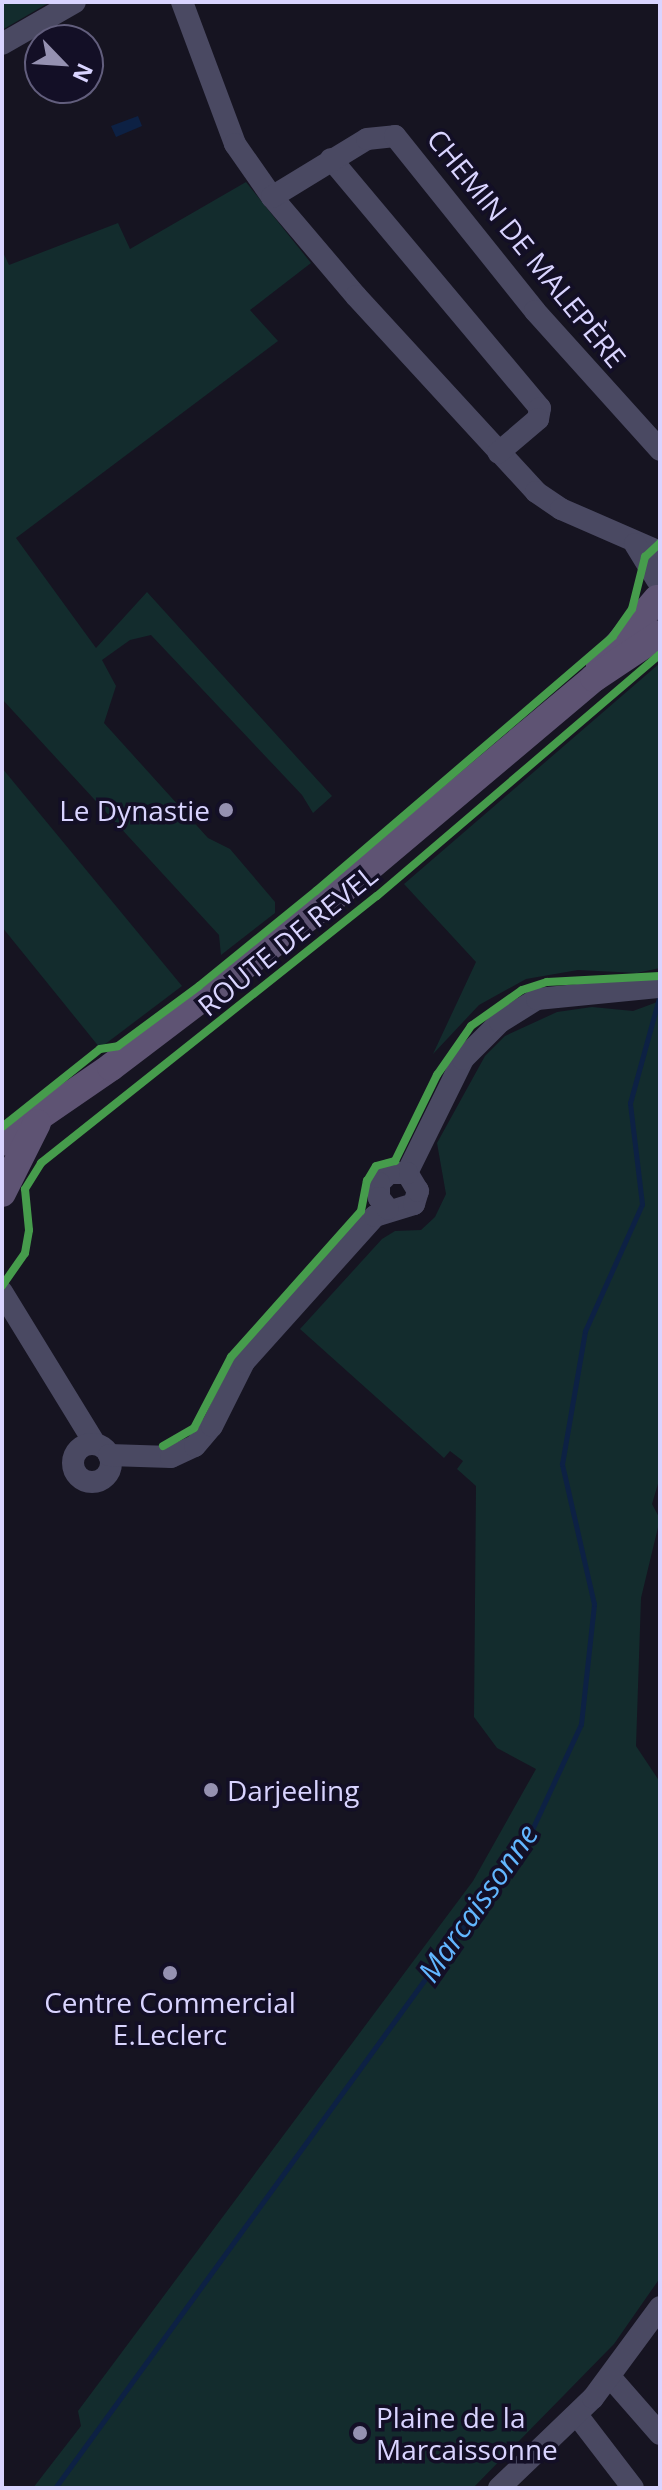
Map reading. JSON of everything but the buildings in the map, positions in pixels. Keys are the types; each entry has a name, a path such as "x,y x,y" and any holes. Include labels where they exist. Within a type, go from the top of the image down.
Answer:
{"main road":[{"name":"ROUTE DE REVEL","path":"594,678 604,657 659,588"},
{"name":"ROUTE DE REVEL","path":"2,1142 328,902 594,678 660,634"},
{"name":"ROUTE DE REVEL","path":"2,1193 23,1144 50,1107"}],"street":[{"path":"2,44 75,2"},
{"path":"182,2 235,144 272,197 498,453 561,509 635,544 660,552"},
{"name":"CHEMIN DE MALEPÈRE","path":"272,197 331,159 378,134 404,143 535,311 660,450"},
{"path":"331,159 540,408 538,419 498,453"},
{"path":"635,544 659,588"},
{"path":"2,1318 94,1449 171,1457 195,1446 212,1426 244,1362 375,1216 388,1209 402,1211 414,1204 417,1184 407,1173 463,1059 483,1035 537,999 650,988"},
{"path":"2,1292 94,1449"},
{"path":"499,2488 577,2415 611,2378 660,2307"},
{"path":"611,2378 656,2423"},
{"path":"577,2415 633,2488"}],"green space":[{"path":"2,2 50,2 2,30"},
{"path":"246,182 311,263 250,310 278,341 16,538 96,648 147,592 332,796 313,813 302,795 151,635 130,640 102,660 116,686 104,723 208,838 230,849 275,902 275,913 221,955 219,935 2,699 2,250 9,265 118,223 130,249"},
{"path":"660,663 660,968 637,973 578,970 526,979 479,1005 433,1054 476,962 404,884"},
{"path":"2,768 182,986 100,1048 2,927"},
{"path":"660,1001 660,1477 652,1504 660,1519 641,1598 636,1746 660,1782 660,2278 614,2344 473,2488 33,2488 81,2426 78,2411 473,1881 536,1769 497,1748 474,1717 476,1486 457,1469 463,1461 450,1451 444,1458 300,1329 382,1239 395,1231 421,1230 435,1217 446,1194 437,1143 485,1056 505,1036 557,1012 592,1007 633,1011"}],"water":[{"path":"138,116 142,126 116,137 111,126"}],"waterway":[{"name":"Marcaissonne","path":"55,2488 529,1836 581,1724 594,1604 562,1464 585,1331 642,1204 630,1103 660,994"}],"cycle path":[{"path":"2,1127 100,1049 118,1046 199,986 316,891 613,636 632,609 645,557 660,543"},
{"path":"2,1286 25,1253 29,1230 25,1189 41,1163 377,896 660,654"},
{"path":"163,1446 194,1428 231,1357 361,1211 367,1181 376,1166 395,1161 437,1075 471,1026 522,990 547,982 660,976"}],"place":[{"name":"Le Dynastie","path":"226,810"},
{"name":"Darjeeling","path":"211,1790"},
{"name":"Centre Commercial E.Leclerc","path":"170,1973"},
{"name":"Plaine de la Marcaissonne","path":"360,2433"}]}
